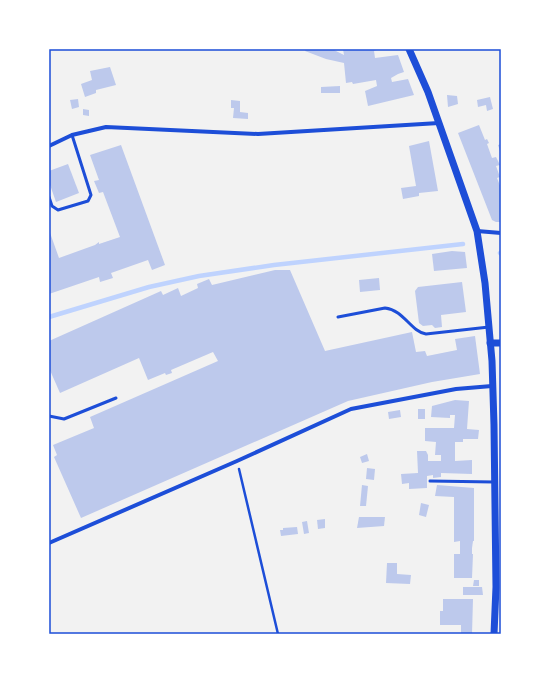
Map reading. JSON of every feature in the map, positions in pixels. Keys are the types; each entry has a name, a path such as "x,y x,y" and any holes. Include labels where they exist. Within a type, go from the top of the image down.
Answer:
{"street":[{"path":"409,49 421,73 477,231 485,283 489,327 494,426 496,587 494,634"},
{"path":"49,146 72,134 106,127 258,134 439,123"},
{"path":"477,231 501,233"},
{"path":"490,343 501,343"},
{"path":"49,543 237,461 351,409 456,389 492,386"}],"lane":[{"path":"49,197 52,206 58,210 88,201 90,198 91,195 72,134"},
{"path":"338,317 385,308 392,309 397,312 426,334 489,327"},
{"path":"49,416 64,419 116,398"},
{"path":"430,480 494,482"}],"path":[{"path":"237,461 278,634"}],"building":[{"path":"306,49 332,49 344,55 343,49 380,49 374,51 375,58 398,55 404,72 391,78 392,82 408,79 414,95 368,106 365,91 377,86 376,80 353,84 352,82 346,83 344,63 326,59 305,51"},
{"path":"110,67 116,85 96,90 96,93 85,97 81,84 92,80 90,71"},
{"path":"340,86 340,93 321,93 321,87"},
{"path":"447,95 457,96 458,104 448,107"},
{"path":"490,97 493,109 487,111 486,105 478,107 477,100"},
{"path":"78,99 79,107 72,109 70,100"},
{"path":"231,100 240,101 240,112 248,113 248,119 233,118 234,108 231,108"},
{"path":"83,109 89,110 89,116 83,115"},
{"path":"479,125 485,140 487,139 489,143 487,144 492,158 496,157 500,165 496,166 500,177 497,178 501,188 501,222 492,220 458,133"},
{"path":"429,141 438,191 419,193 419,196 403,199 401,188 416,186 409,146"},
{"path":"501,144 501,154 498,145"},
{"path":"121,145 165,265 152,270 148,260 111,273 113,278 100,282 99,277 49,294 49,230 59,258 95,245 99,242 99,244 120,237 103,192 99,193 94,181 99,180 90,155"},
{"path":"68,164 79,193 56,202 49,182 49,171"},
{"path":"452,251 465,252 467,268 434,271 432,254"},
{"path":"275,270 290,270 325,351 412,332 416,352 425,351 427,356 457,350 455,339 475,336 480,374 432,382 348,401 81,518 54,457 57,455 53,445 94,428 90,417 218,361 213,352 171,370 172,373 166,375 165,373 148,380 139,358 60,393 49,368 49,341 161,291 163,295 178,288 181,296 198,288 197,284 209,279 212,285"},
{"path":"379,278 380,290 360,292 359,280"},
{"path":"462,282 466,312 441,315 442,327 435,328 432,325 423,326 419,323 415,291 418,287"},
{"path":"455,400 469,401 467,429 479,430 478,439 463,439 463,442 455,442 455,461 472,460 472,474 441,473 441,477 433,478 433,475 427,476 427,488 409,489 409,483 402,484 401,474 418,473 417,451 426,451 428,461 441,461 441,455 435,455 436,442 425,441 425,428 454,428 455,415 450,415 450,418 431,417 432,406"},
{"path":"418,409 425,409 425,419 418,419"},
{"path":"400,410 401,417 389,419 388,412"},
{"path":"367,454 369,461 362,463 360,457"},
{"path":"367,468 375,469 374,480 366,479"},
{"path":"362,485 368,486 366,506 360,506"},
{"path":"437,485 474,488 472,578 454,578 454,554 460,554 460,541 454,542 454,497 435,496"},
{"path":"421,503 429,505 426,517 419,515"},
{"path":"359,517 385,517 384,526 357,528"},
{"path":"325,519 325,528 318,529 317,520"},
{"path":"307,521 309,533 304,534 302,522"},
{"path":"297,527 298,534 281,536 280,530 283,530 283,528"},
{"path":"387,563 397,563 397,574 411,575 410,584 386,583"},
{"path":"474,580 479,580 479,586 473,586"},
{"path":"463,587 482,587 483,595 463,595"},
{"path":"443,599 473,599 472,634 461,634 461,625 440,625 440,611 443,611"}],"waterway":[{"path":"49,317 149,287 199,276 274,265 463,244"}]}
